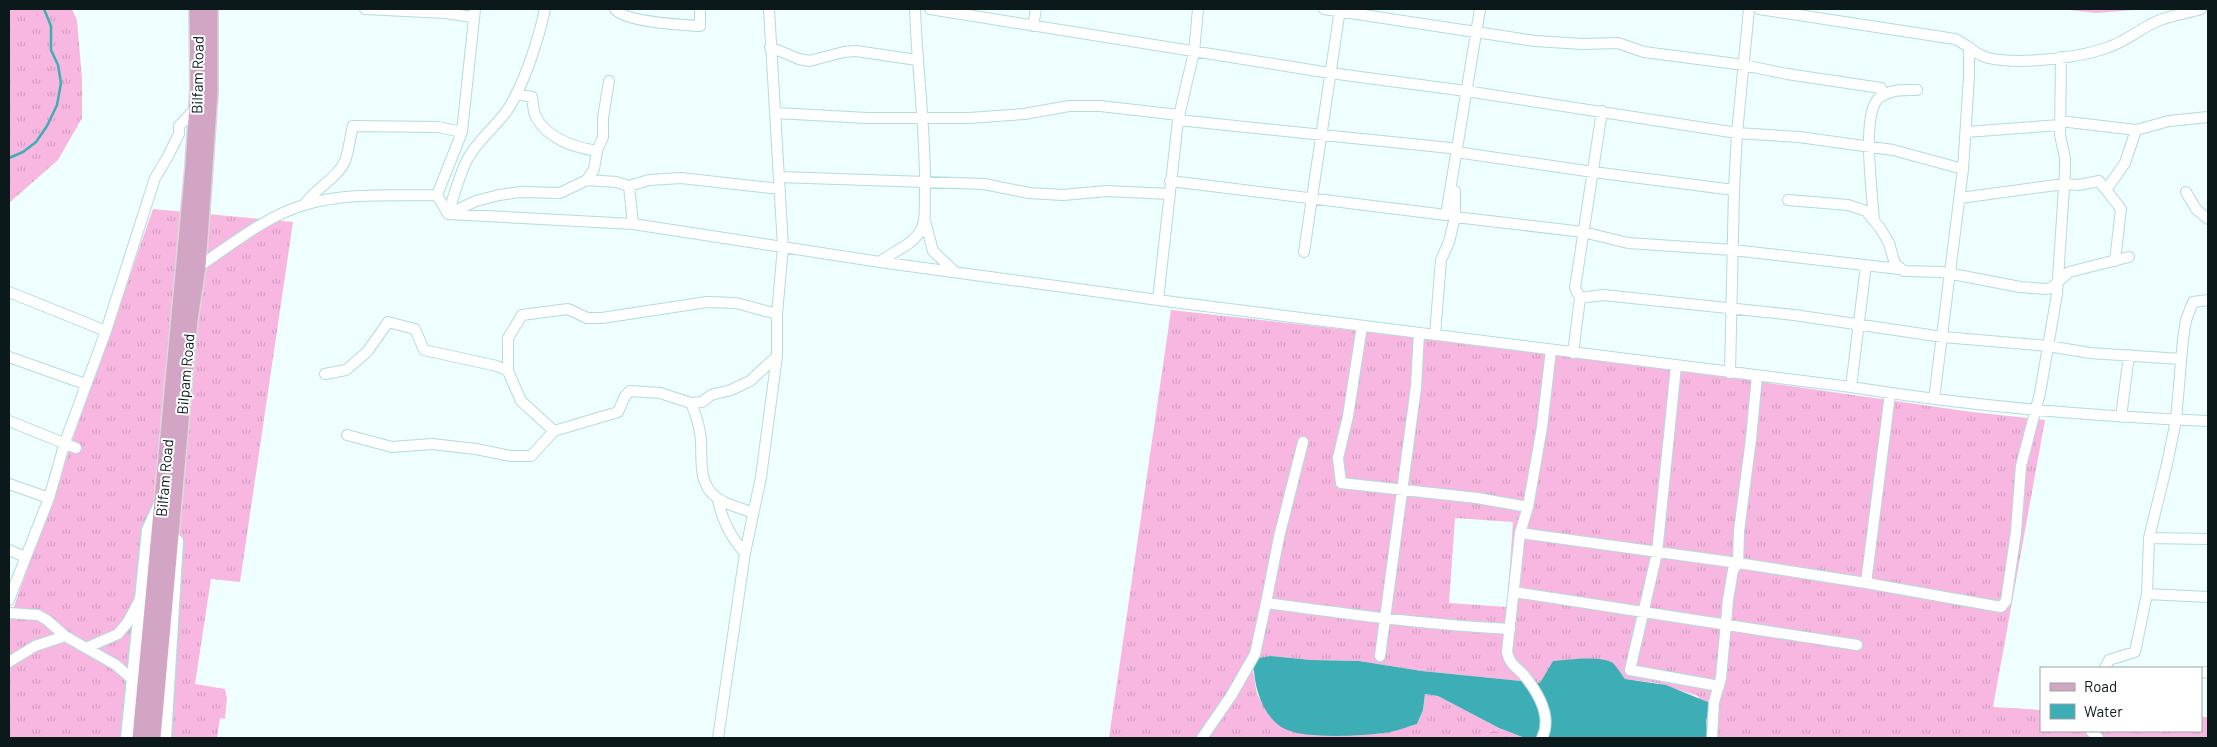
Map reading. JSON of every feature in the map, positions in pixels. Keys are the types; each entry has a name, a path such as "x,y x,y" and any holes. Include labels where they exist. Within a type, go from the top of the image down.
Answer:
{"main road":[{"name":"Bilfam Road","path":"140,738 168,498 197,107 198,9"},
{"name":"Bilpam Road","path":"153,738 168,498 198,267 210,93 210,9"}],"street":[{"path":"365,9 474,13 462,132 437,195"},
{"path":"448,214 467,161 478,143 505,113 517,94 545,9"},
{"path":"615,9 620,14 663,24 700,26 700,9"},
{"path":"718,738 745,553 761,477 777,356 777,314 783,247 769,9"},
{"path":"915,9 926,181 925,221 933,251 955,272"},
{"path":"930,9 1330,73 1602,111 1737,133 1799,137 1869,147 1915,155 1963,169"},
{"path":"1033,26 1036,9"},
{"path":"1158,300 1170,181 1179,117 1194,52 1198,9"},
{"path":"1324,9 1535,41 1583,44 1618,43 1644,52 1744,65 1787,74 1881,88"},
{"path":"1170,181 1446,215 1480,9"},
{"path":"1730,373 1734,190 1737,133 1749,9"},
{"path":"1759,9 1955,39 1979,55 1997,60 2035,60 2093,52 2111,47 2160,20 2201,9"},
{"path":"1304,252 1310,199 1339,10"},
{"path":"770,47 798,59 809,61 844,52 856,51 917,60"},
{"path":"1934,400 1963,169 1969,47"},
{"path":"1520,534 1738,563 2002,607 2006,602 2016,532 2021,466 2036,409 2058,280 2065,158 2060,135 2061,57"},
{"path":"587,180 594,168 597,151 603,137 603,118 609,81"},
{"path":"1874,221 1869,147 1870,115 1878,98 1895,90 1917,90"},
{"path":"1435,335 1441,260 1449,242 1455,217 1453,150 1464,129 1466,91"},
{"path":"517,94 532,97 535,116 552,136 582,148 597,151"},
{"path":"776,113 922,118 1024,114 1069,106 1100,106 1320,136 1453,150 1593,172 1734,190"},
{"path":"9,600 49,498 65,442 84,398 85,384 111,320 136,248 155,178 168,158 179,134 180,126 197,107"},
{"path":"1573,353 1580,298 1575,288 1602,111"},
{"path":"1966,132 2060,123 2136,130 2169,121 2208,117"},
{"path":"304,205 310,196 344,162 353,126 438,127 462,132"},
{"path":"2106,190 2125,163 2136,130"},
{"path":"448,214 476,201 499,195 521,192 560,193 587,180 616,182 629,186 649,180 682,178 780,189"},
{"path":"779,178 984,184 1029,193 1063,195 1107,191 1169,194"},
{"path":"1960,198 2064,184 2079,185 2099,180 2121,209 2115,261"},
{"path":"629,186 633,224"},
{"path":"2186,192 2196,209 2208,219"},
{"path":"198,267 271,220 304,205 358,196 437,195"},
{"path":"437,195 448,214"},
{"path":"1788,200 1857,207 1866,211 1889,244 1895,264 1899,269"},
{"path":"448,214 633,224 880,262 1158,300 1851,387 1934,400 2000,408 2208,421"},
{"path":"1455,217 1584,232 1628,243 1733,250 1899,269 1942,272 1950,276 2045,289 2051,288 2069,272 2129,257"},
{"path":"880,262 888,255 911,243 925,221"},
{"path":"1851,387 1866,265"},
{"path":"9,292 106,331"},
{"path":"1580,298 1602,295 1731,308 1943,337 2048,346 2090,353 2181,359"},
{"path":"2106,667 2110,660 2135,652 2147,594 2149,538 2176,420 2186,320 2193,302 2208,300"},
{"path":"554,431 521,401 508,370 508,338 522,315 568,309 587,318 602,318 708,302 736,303 777,314"},
{"path":"325,374 346,370 367,352 388,322 416,329 424,350 508,370"},
{"path":"1362,326 1348,416 1338,458 1341,483 1476,498 1528,507"},
{"path":"1380,656 1400,490 1416,387 1419,334"},
{"path":"1542,738 1545,732 1545,712 1537,693 1509,660 1507,652 1520,534 1528,507 1542,427 1551,350"},
{"path":"2121,417 2130,355"},
{"path":"347,436 392,447 432,444 476,449 511,456 531,456 554,431 618,412 625,396 630,391 660,393 691,403 702,402 711,395 731,390 750,381 777,356"},
{"path":"9,358 85,384"},
{"path":"1676,366 1657,553 1630,670 1720,686"},
{"path":"1712,738 1714,702 1720,686 1733,570 1738,563 1739,531 1752,439 1756,376"},
{"path":"1866,583 1890,394"},
{"path":"691,403 698,418 701,439 702,475 710,490 718,499 753,512"},
{"path":"9,421 76,448"},
{"path":"1202,738 1231,696 1255,654 1279,537 1303,442"},
{"path":"9,484 49,498"},
{"path":"128,738 132,679 148,530 168,498"},
{"path":"165,738 178,534 168,498"},
{"path":"718,499 719,509 735,543 745,553"},
{"path":"2149,538 2208,539"},
{"path":"9,550 25,557"},
{"path":"1514,592 1726,623 1857,645"},
{"path":"2147,594 2208,597"},
{"path":"88,647 118,634 128,622 140,599"},
{"path":"1266,604 1468,627 1510,629"},
{"path":"9,612 38,614 65,636 88,647 116,665 132,679"},
{"path":"9,662 36,646 65,636"}],"green space":[{"path":"9,9 72,9 77,20 82,79 82,118 58,160 9,203"},
{"path":"2060,9 2148,9 2096,13"},
{"path":"153,209 293,222 240,582 211,579 195,684 225,689 227,698 225,719 220,718 217,738 9,738 9,621"},
{"path":"1171,310 1565,354 1972,412 2045,420 1993,707 2040,710 2040,732 2202,732 2202,717 2208,717 2208,738 1708,738 1706,721 1698,696 1657,683 1625,679 1613,664 1553,661 1541,683 1422,671 1359,661 1311,660 1271,656 1253,671 1257,694 1270,716 1316,735 1385,733 1417,724 1423,710 1425,694 1438,696 1499,728 1478,738 1109,738","holes":["1455,518 1513,522 1507,607 1449,603"]},
{"path":"1499,728 1525,738 1478,738"}],"water":[{"path":"1271,656 1311,660 1359,661 1422,671 1540,683 1553,661 1600,659 1613,663 1625,679 1666,685 1710,703 1706,721 1708,738 1525,738 1499,728 1438,696 1425,694 1423,710 1417,724 1396,731 1348,736 1294,732 1277,724 1270,717 1260,698 1255,678 1254,659"}],"waterway":[{"path":"9,158 23,152 36,142 47,126 57,105 61,83 58,65 51,50 51,26 44,9"}]}
